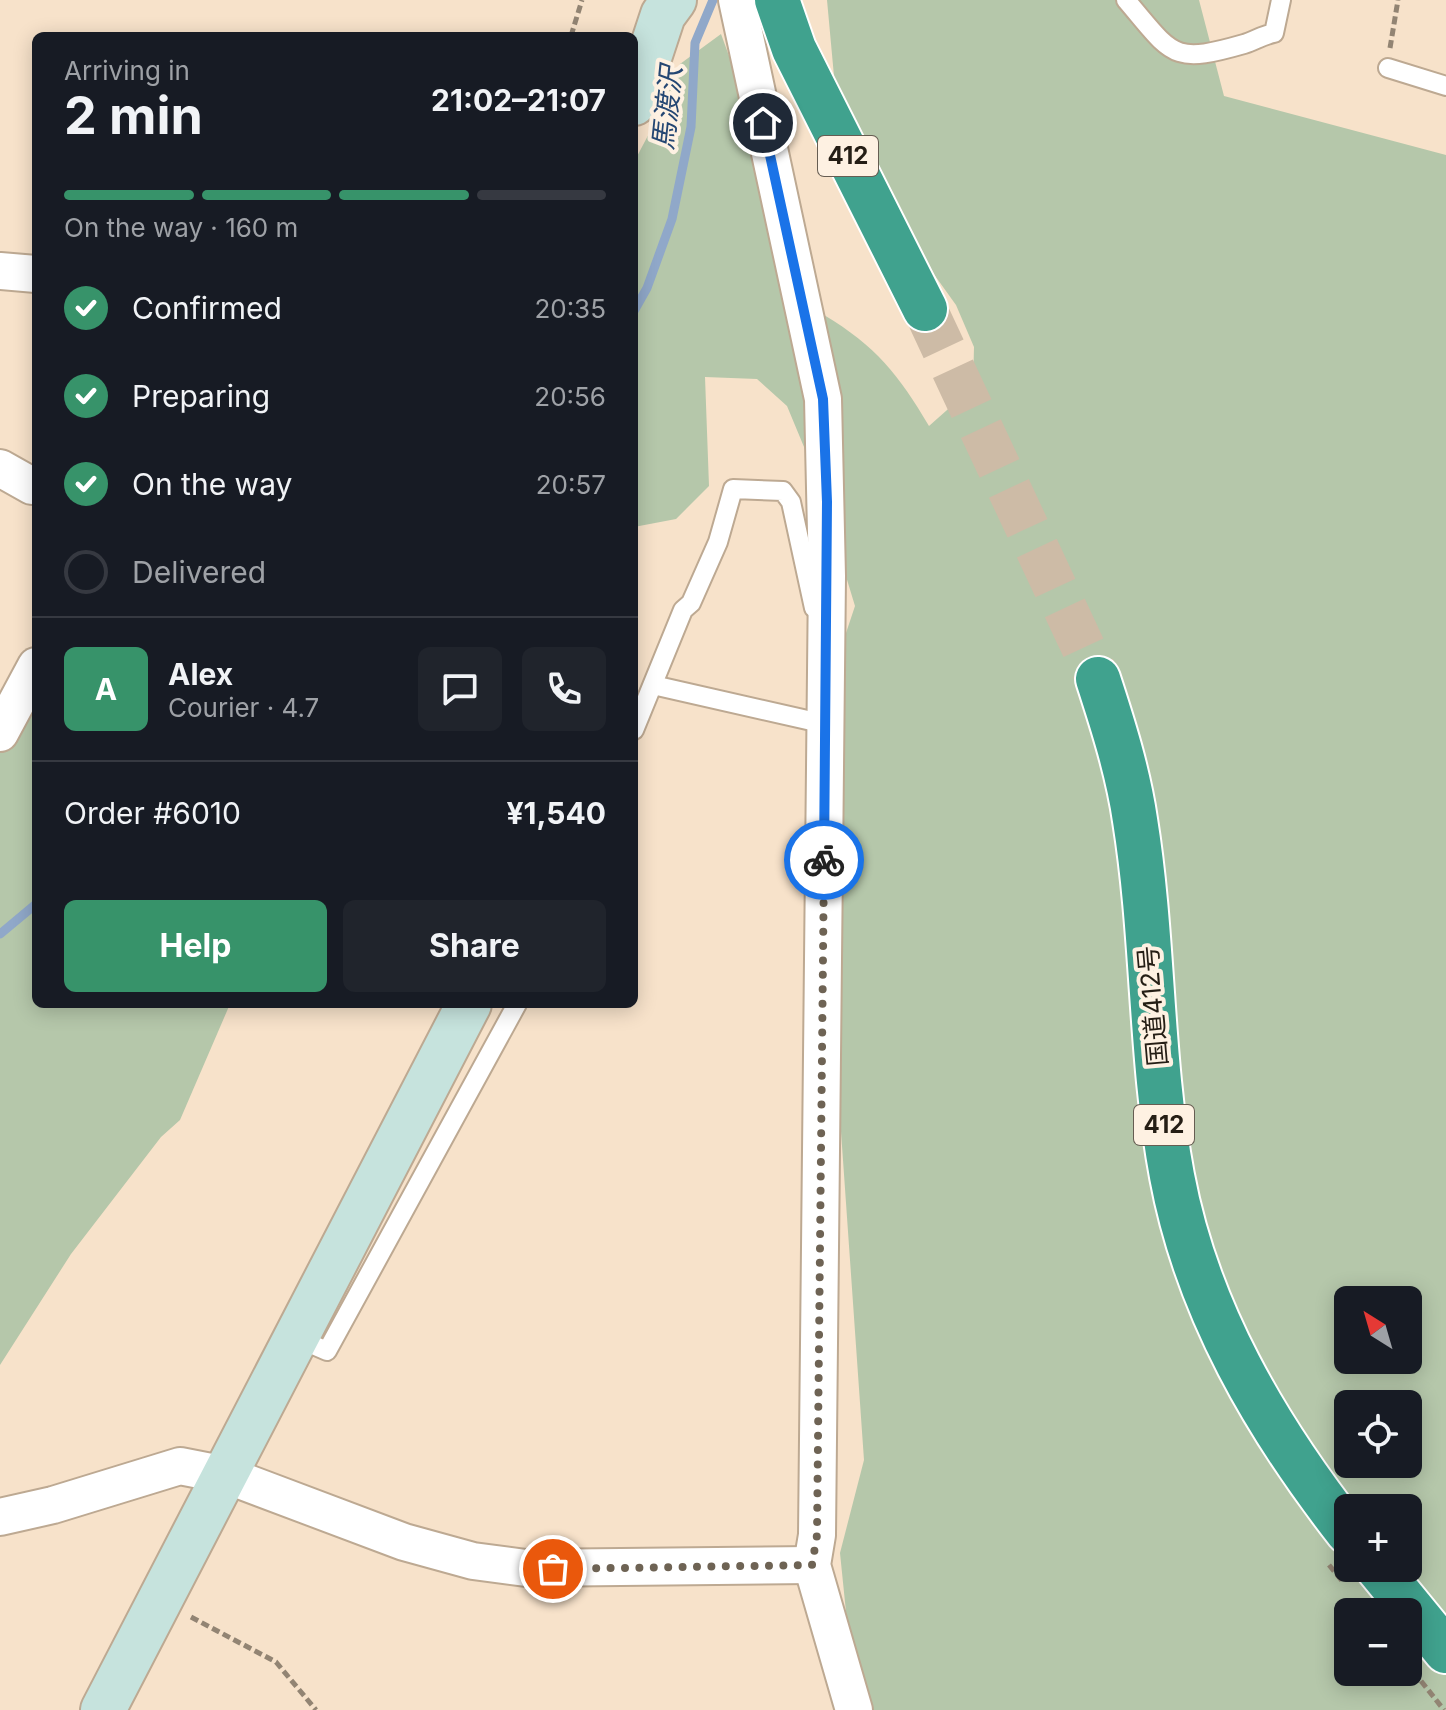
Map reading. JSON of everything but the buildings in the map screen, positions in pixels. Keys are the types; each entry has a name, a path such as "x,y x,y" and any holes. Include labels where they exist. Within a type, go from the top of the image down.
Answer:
{"highway":[{"name":"412","path":"777,0 794,49 925,309"},
{"name":"国道412号","path":"1098,679 1117,735 1135,818 1163,1114 1172,1178 1192,1252 1207,1297 1246,1381 1290,1454 1334,1513"},
{"path":"1386,1582 1432,1663"}],"street":[{"path":"638,91 663,15 674,0"},
{"path":"737,0 823,399 827,502 825,724 817,1535 812,1565 854,1710"},
{"path":"0,271 32,274"},
{"path":"0,468 32,486"},
{"path":"0,733 32,673"},
{"path":"103,1710 467,1008"},
{"path":"0,1517 53,1505 180,1466 226,1475 404,1542 473,1561 526,1568 812,1565"}],"lane":[{"path":"1126,0 1165,46 1175,52 1206,56 1274,33 1281,0"},
{"path":"1388,68 1446,86"},
{"path":"638,721 683,610 691,603 718,542 733,489 783,491 791,502 814,608 825,609"},
{"path":"653,685 825,724"},
{"path":"297,1338 327,1351 515,1008"}],"path":[{"path":"572,32 582,0"},
{"path":"1388,68 1398,0"},
{"path":"162,1601 276,1662 316,1710"},
{"path":"1432,1663 1444,1710"}],"green space":[{"path":"827,0 1199,0 1224,96 1446,155 1446,1710 856,1710 840,1553 864,1460 818,803 817,720 855,606 814,471 787,406 757,379 705,377 709,486 676,519 638,526 638,154 662,109 680,64 721,34 824,315 858,338 885,363 929,426 973,387 974,347 956,305 895,220 836,98"},
{"path":"32,650 32,1008 228,1008 180,1120 161,1137 71,1254 0,1365 0,704 21,656"}],"waterway":[{"name":"馬渡沢","path":"638,304 647,288 672,219 691,127 695,43 713,0"},
{"name":"馬渡沢","path":"0,934 32,907"}],"tunnel":[{"path":"925,309 1098,679"}],"way so far":[{"path":"553,1569 812,1565 817,1535 824,860"}],"route":[{"path":"763,123 823,399 827,502 824,860"}]}
